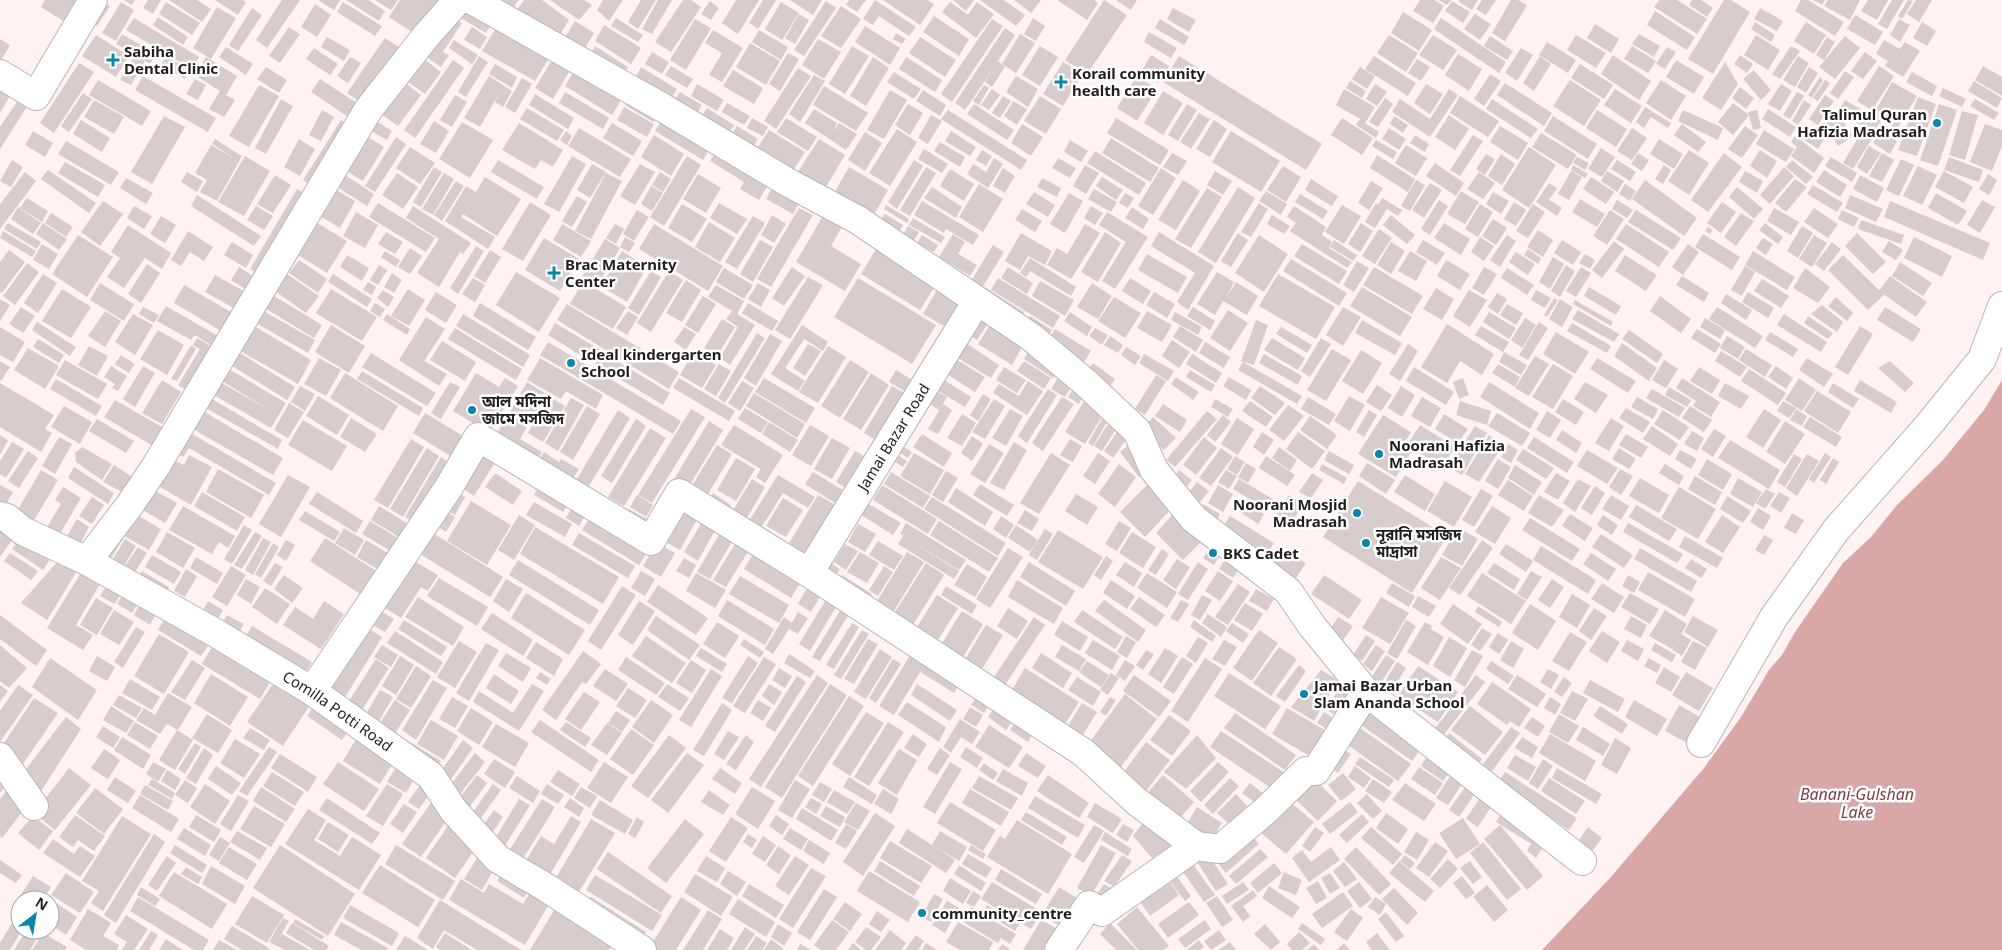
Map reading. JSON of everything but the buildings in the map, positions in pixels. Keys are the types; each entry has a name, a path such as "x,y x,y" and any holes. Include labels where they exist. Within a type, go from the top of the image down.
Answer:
{"street":[{"path":"0,74 36,96 93,0"},
{"path":"87,561 129,506 156,466 368,110 426,36 458,0"},
{"path":"472,0 665,109 790,183 858,220 1031,337 1086,383 1137,430 1154,470 1194,519 1288,591 1312,626 1366,692 1582,861"},
{"name":"Jamai Bazar Road","path":"809,573 977,301"},
{"path":"1701,743 1774,617 1836,530 1927,427 1982,359 2002,306"},
{"path":"312,691 449,487 478,437 651,541 680,493 809,573 1084,754 1136,801 1196,846 1220,848 1264,812 1306,771 1316,771 1366,692"},
{"name":"Comilla Potti Road","path":"0,516 7,518 23,530 87,561 312,691 431,776 454,811 498,859 547,888 642,950"},
{"path":"0,757 34,806"},
{"path":"1059,950 1089,905 1102,912 1196,846"}],"water":[{"name":"Banani-Gulshan Lake","path":"2002,380 2002,950 1542,950 1610,878 1704,768 1741,717 1769,670 1782,655 1795,632 1843,563 1871,537 1897,505 1943,460 1984,410"}],"place":[{"name":"Sabiha Dental Clinic","path":"113,60"},
{"name":"Korail community health care","path":"1061,82"},
{"name":"Talimul Quran Hafizia Madrasah","path":"1937,123"},
{"name":"Brac Maternity Center","path":"554,273"},
{"name":"Ideal kindergarten School","path":"571,363"},
{"name":"আল মদিনা জামে মসজিদ","path":"472,410"},
{"name":"Noorani Hafizia Madrasah","path":"1379,454"},
{"name":"Noorani Mosjid Madrasah","path":"1357,513"},
{"name":"নূরানি মসজিদ মাদ্রাসা","path":"1366,543"},
{"name":"BKS Cadet","path":"1213,553"},
{"name":"Jamai Bazar Urban Slam Ananda School","path":"1304,694"},
{"name":"community_centre","path":"922,913"}]}
